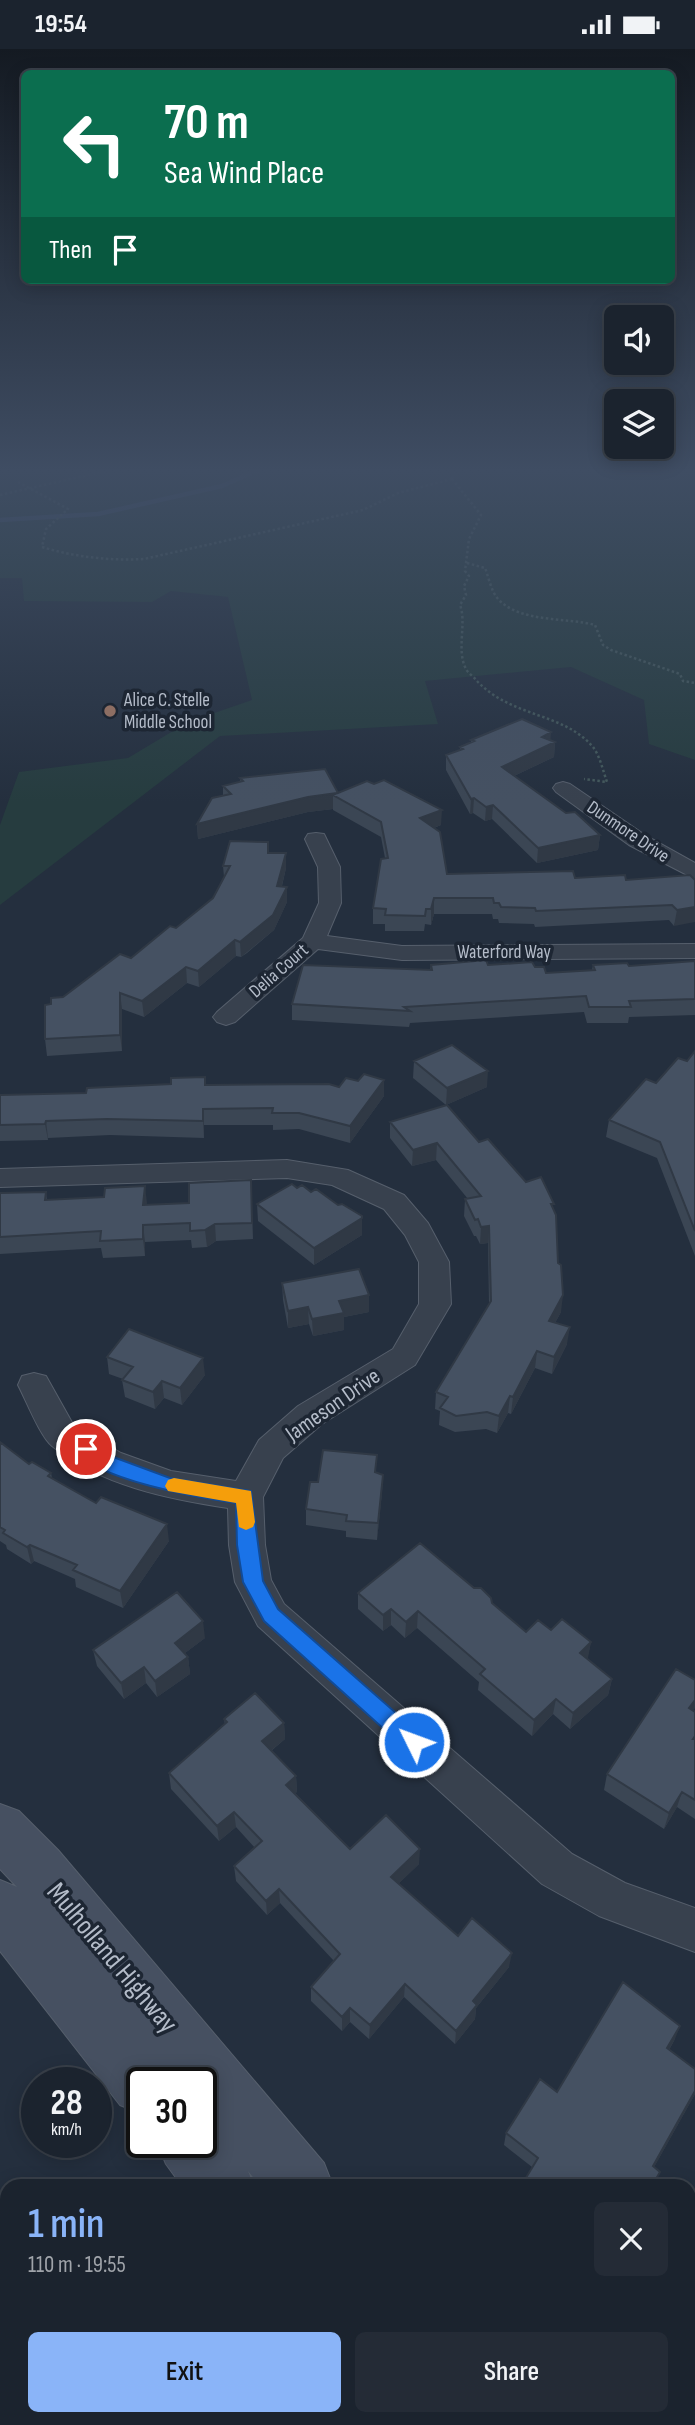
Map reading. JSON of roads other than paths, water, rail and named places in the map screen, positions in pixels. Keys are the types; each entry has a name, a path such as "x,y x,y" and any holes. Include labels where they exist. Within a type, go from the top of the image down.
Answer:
{"main road":[{"name":"Mulholland Highway","path":"0,1830 38,1869 295,2179"},
{"path":"0,1908 44,1958 129,2067"},
{"path":"200,2158 217,2179"}],"street":[{"name":"Dunmore Drive","path":"563,787 637,840 695,872"},
{"name":"Delia Court","path":"226,1017 313,941 330,903 329,867 316,839"},
{"name":"Waterford Way","path":"313,941 402,953 695,951"},
{"name":"Jameson Drive","path":"0,1178 287,1168 338,1177 394,1202 418,1230 434,1262 435,1304 404,1357 310,1415 281,1440 271,1449 245,1497"},
{"path":"34,1385 62,1435 109,1463 170,1485 245,1497 247,1545 253,1582 271,1615 556,1869 614,1901 695,1930"}],"place":[{"name":"Alice C. Stelle Middle School","path":"110,711"}]}
